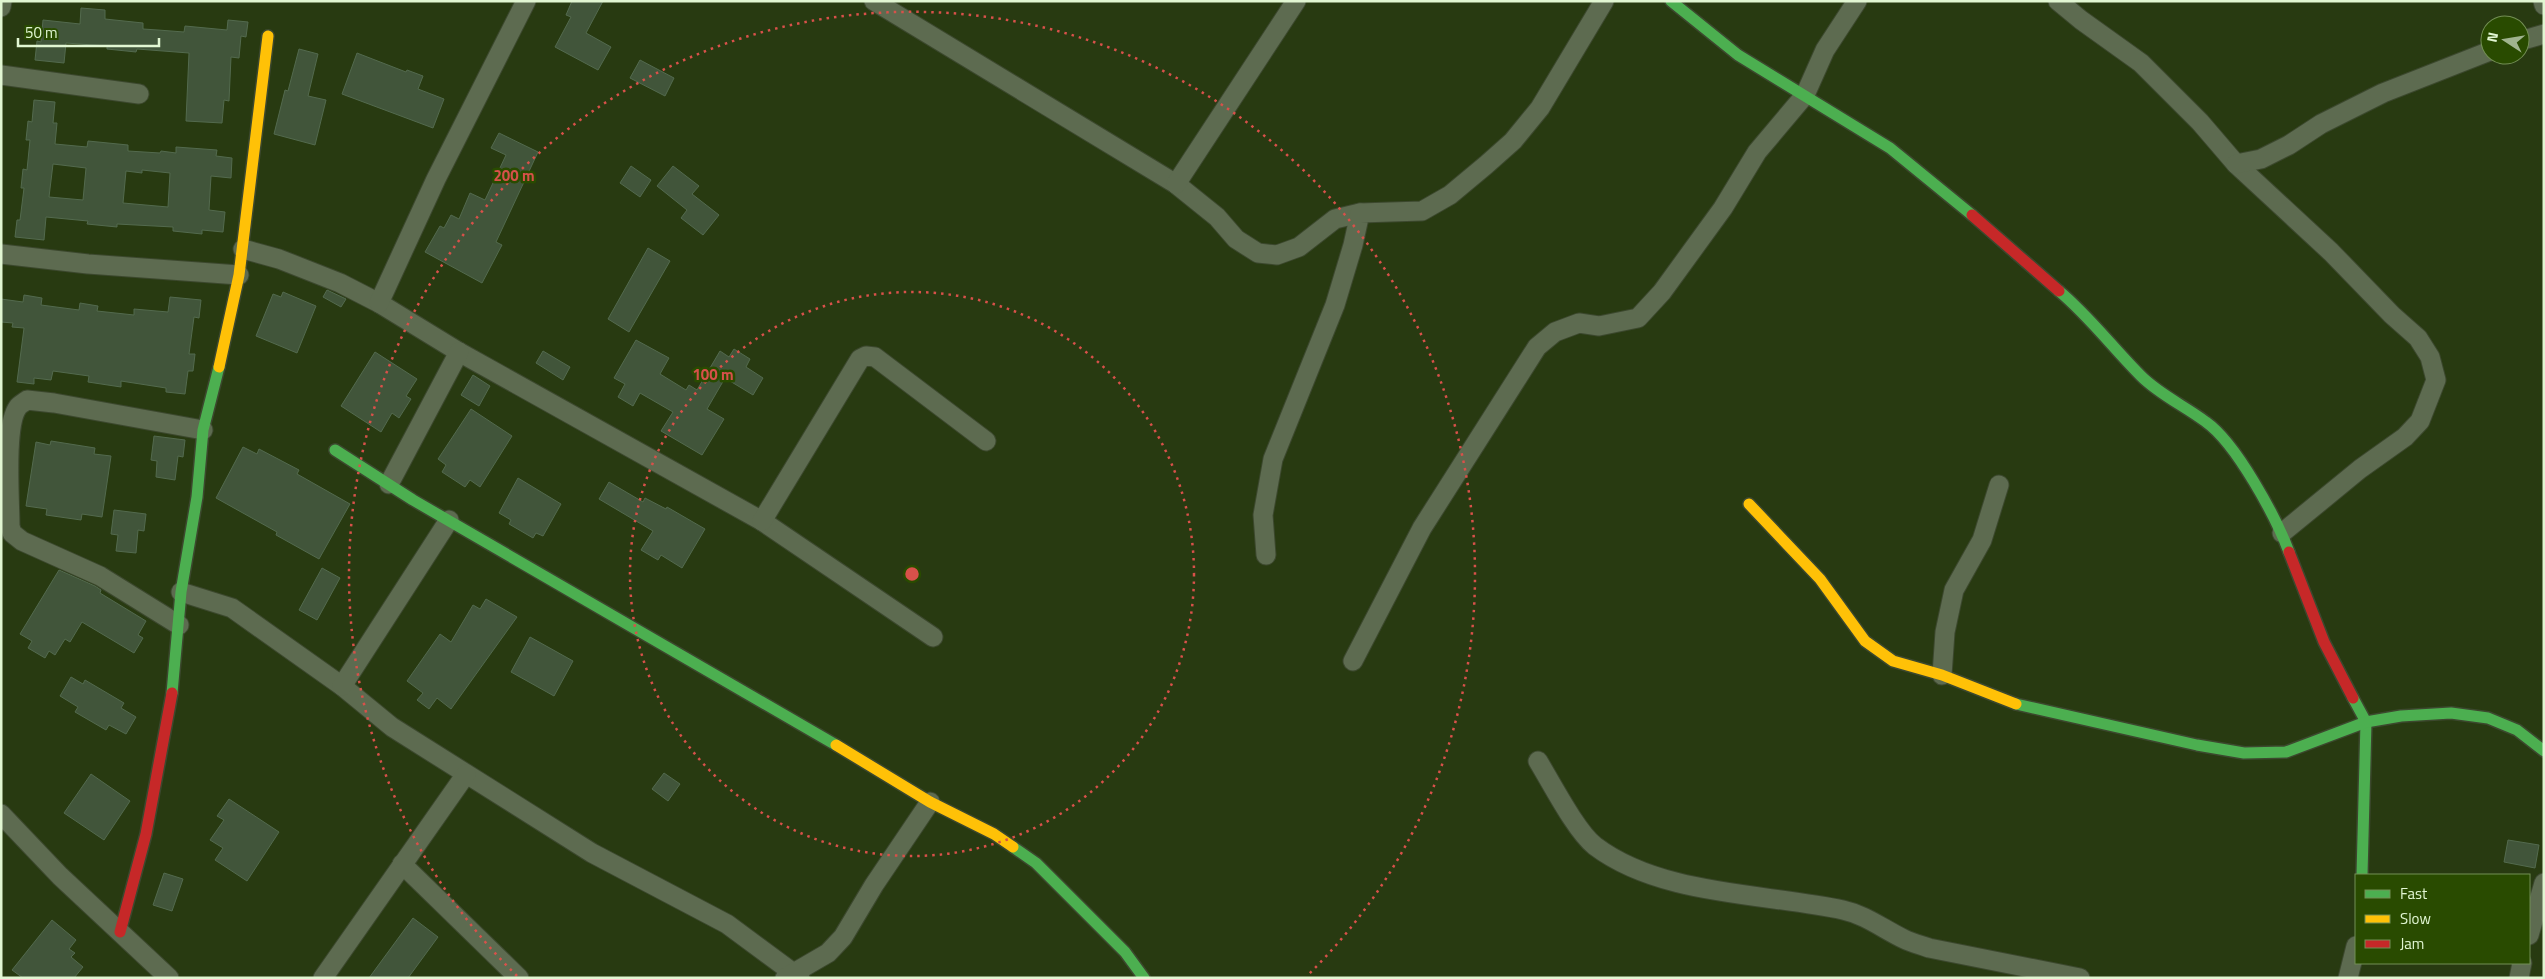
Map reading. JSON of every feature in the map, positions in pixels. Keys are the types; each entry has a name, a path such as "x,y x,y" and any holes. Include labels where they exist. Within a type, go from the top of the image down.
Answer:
{"street":[{"path":"1,6 2,1"},
{"path":"379,303 436,179 526,1"},
{"path":"874,1 1176,184 1217,217 1236,239 1258,253 1277,255 1299,247 1335,219 1360,213 1422,211 1450,194 1513,141 1540,108 1604,1"},
{"path":"1671,1 1738,54 1890,148 1924,174 2068,298 2142,377 2163,394 2207,422 2228,441 2282,533 2324,642 2366,722 2362,874"},
{"path":"1353,661 1422,528 1537,347 1555,332 1579,323 1599,326 1638,318 1662,292 1723,208 1756,152 1805,95 1825,50 1858,1"},
{"path":"2058,1 2141,63 2200,122 2236,164 2331,252 2392,315 2418,338 2430,357 2436,380 2420,422 2405,438 2360,469 2282,533"},
{"path":"1176,184 1294,2"},
{"path":"2530,38 2544,34"},
{"path":"120,932 146,834 171,706 181,592 197,497 203,430 225,345 239,275 268,36"},
{"path":"2236,164 2261,160 2290,145 2321,124 2383,93 2480,55"},
{"path":"1,75 139,94"},
{"path":"1266,555 1263,515 1273,459 1335,305 1353,245 1360,213"},
{"path":"243,249 279,259 340,283 379,303 459,352 762,521 933,637"},
{"path":"1,254 88,264 239,275"},
{"path":"388,484 459,352"},
{"path":"762,521 860,359 866,356 875,357 986,441"},
{"path":"179,625 100,576 22,540 12,533 5,452 18,407 27,400 54,403 203,430"},
{"path":"335,450 388,484 790,717 897,780 930,802 994,834 1036,863 1125,952 1144,978"},
{"path":"1942,675 1945,632 1954,590 1982,540 1999,485"},
{"path":"1749,504 1820,579 1865,641 1893,661 1942,675 2012,702 2188,743 2244,753 2286,752 2366,722 2401,716 2452,713 2488,718 2517,730 2544,751"},
{"path":"342,686 449,520"},
{"path":"181,592 232,608 342,686 392,727 592,853 727,924 792,976 828,952 843,937 874,885 930,802"},
{"path":"1538,761 1574,820 1594,845 1627,865 1681,883 1740,895 1844,910 1862,916 1906,940 1929,948 2080,978"},
{"path":"323,978 466,774"},
{"path":"1,814 60,876 169,978"},
{"path":"402,864 519,978"},
{"path":"2530,932 2544,883"},
{"path":"2348,978 2355,950"},
{"path":"2519,978 2522,964"}],"building":[{"path":"572,1 603,1 586,33 611,47 598,70 555,47 571,17 566,15"},
{"path":"81,8 105,10 105,19 143,23 143,29 184,32 185,26 227,30 228,20 248,22 246,37 241,36 239,58 231,57 229,101 224,100 222,123 186,121 189,53 137,49 136,52 107,49 107,46 66,43 64,63 35,60 37,41 41,42 43,20 80,24"},
{"path":"299,49 318,54 308,96 326,100 315,145 274,134 285,90 288,91"},
{"path":"357,53 406,72 407,70 423,76 418,89 444,99 433,128 342,94"},
{"path":"640,60 674,78 665,96 630,78"},
{"path":"34,100 55,102 53,123 57,123 55,144 87,147 88,141 128,145 128,151 160,153 161,151 176,153 176,147 217,150 216,156 232,158 231,178 211,176 209,210 225,212 223,232 202,230 202,234 173,231 173,227 117,224 117,227 87,224 88,221 46,217 44,240 15,237 17,220 20,220 24,188 21,188 23,169 27,170 30,140 26,140 28,121 32,122","holes":["53,164 86,168 83,200 49,197","142,170 170,173 168,207 123,203 126,171 142,173"]},
{"path":"499,133 538,152 496,242 502,245 482,283 425,252 440,226 444,228 451,215 459,219 470,193 485,200 506,155 491,148"},
{"path":"631,166 651,180 640,197 620,183"},
{"path":"673,166 699,186 692,194 719,215 703,235 681,218 687,210 657,186"},
{"path":"648,248 670,261 629,332 608,319"},
{"path":"327,290 346,299 341,307 323,297"},
{"path":"283,292 316,306 297,353 256,336 273,294 281,297"},
{"path":"24,295 42,298 41,305 79,310 80,303 98,306 97,311 134,315 134,309 168,312 170,297 201,300 199,318 194,317 189,354 195,354 193,371 188,371 185,394 166,392 166,388 121,381 121,387 88,382 89,376 53,371 51,380 34,378 34,384 17,382 24,328 12,327 13,323 1,322 1,299 23,302"},
{"path":"636,340 669,358 660,374 686,390 689,385 697,390 720,351 729,357 734,349 750,359 746,367 763,378 753,395 725,378 707,409 724,419 702,455 661,431 673,412 640,393 633,406 618,397 625,384 614,378"},
{"path":"543,351 570,367 563,380 536,363"},
{"path":"375,352 417,379 406,396 411,399 399,418 392,413 381,432 341,406"},
{"path":"473,375 490,386 479,406 461,395"},
{"path":"471,409 512,436 480,487 470,480 465,487 442,472 446,465 438,459"},
{"path":"154,436 185,440 183,457 178,456 175,480 156,477 157,461 151,460"},
{"path":"51,441 95,448 94,454 111,456 102,517 82,514 81,520 46,515 47,509 26,506 36,442 50,445"},
{"path":"243,447 257,454 259,449 299,470 297,474 350,504 319,559 276,535 277,532 216,498"},
{"path":"518,478 561,504 543,536 536,533 533,538 509,524 511,520 499,513"},
{"path":"609,482 643,502 645,498 666,509 667,507 705,529 682,568 661,555 658,560 641,550 653,531 599,499"},
{"path":"114,510 146,514 144,531 138,530 136,553 116,551 118,535 111,534"},
{"path":"322,568 340,578 317,620 299,610"},
{"path":"59,570 95,586 101,590 100,593 146,621 138,635 143,638 134,653 82,622 70,642 65,639 55,655 49,651 45,658 28,648 32,641 20,634"},
{"path":"486,599 517,617 451,709 437,698 429,709 417,700 423,693 407,681 440,634 451,642 473,605 480,609"},
{"path":"530,637 573,661 554,696 511,672"},
{"path":"71,677 83,684 85,680 124,703 121,708 136,717 126,734 109,725 106,730 75,712 78,707 60,696"},
{"path":"664,773 680,784 668,801 652,789"},
{"path":"91,774 130,801 104,840 64,813"},
{"path":"229,799 279,832 247,881 215,860 223,848 210,840 224,820 217,816"},
{"path":"2508,840 2539,845 2535,868 2504,862"},
{"path":"164,873 183,879 172,911 153,905"},
{"path":"413,918 438,937 408,978 369,978"},
{"path":"52,920 76,940 69,949 75,953 71,957 83,967 74,978 23,978 12,970"}],"traffic: fast":[{"path":"1671,1 1738,55 1890,148 1972,215"},
{"path":"2059,291 2081,311 2148,383 2198,416 2218,432 2230,446 2254,482 2275,520 2289,552"},
{"path":"172,693 181,592 197,497 203,430 219,367"},
{"path":"335,450 413,500 836,745"},
{"path":"2353,698 2366,722 2362,874"},
{"path":"2016,704 2197,745 2244,753 2286,752 2366,722 2401,716 2451,713 2488,718 2517,730 2544,751"},
{"path":"1013,847 1036,863 1125,952 1144,978"}],"traffic: slow":[{"path":"219,367 239,275 268,36"},
{"path":"1749,504 1820,579 1865,641 1893,661 1942,675 2016,704"},
{"path":"836,745 930,802 994,834 1013,847"}],"traffic: jam":[{"path":"1972,215 2059,291"},
{"path":"2289,552 2324,642 2353,698"},
{"path":"120,932 146,834 172,693"}]}
